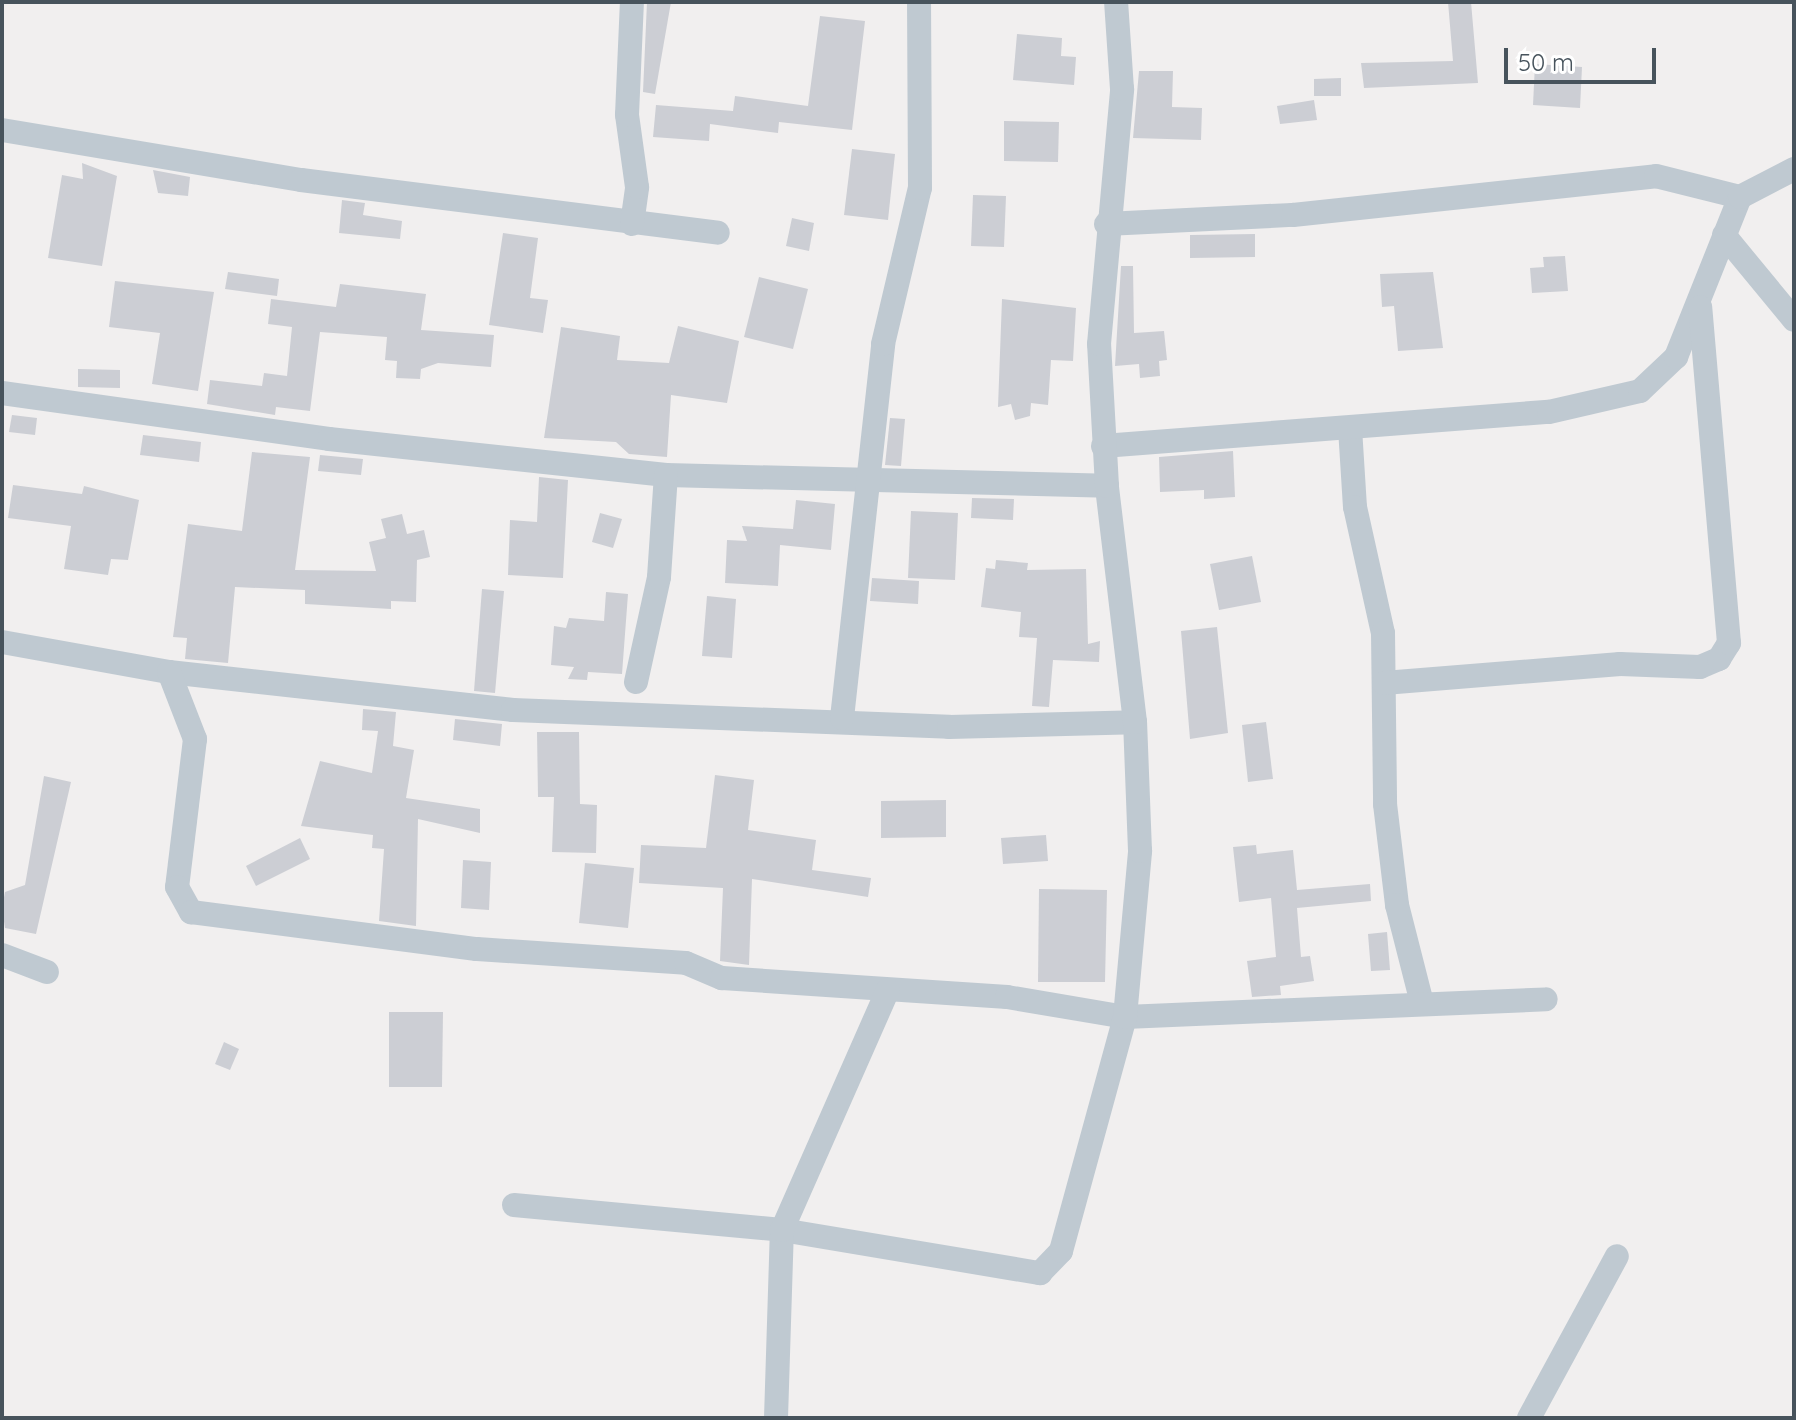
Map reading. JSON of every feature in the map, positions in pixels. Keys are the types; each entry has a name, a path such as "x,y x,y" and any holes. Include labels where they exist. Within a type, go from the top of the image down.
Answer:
{"street":[{"path":"632,2 627,115 637,187 632,224"},
{"path":"842,718 883,344 920,188 919,2"},
{"path":"514,1205 782,1230 1040,1273 1061,1251 1125,1017 1140,851 1135,722 1103,446 1099,344 1106,224 1122,89 1116,2"},
{"path":"2,130 301,180 718,233"},
{"path":"1103,446 1549,412 1640,391 1676,357 1740,197 1794,169"},
{"path":"1106,224 1293,215 1656,176 1740,197"},
{"path":"1724,235 1794,320"},
{"path":"1384,683 1620,664 1700,667 1719,659 1729,643 1699,301"},
{"path":"2,393 329,439 666,475 870,484 1107,486"},
{"path":"1350,428 1355,507 1383,633 1385,804 1397,905 1422,1003"},
{"path":"636,682 659,577 666,475"},
{"path":"2,642 169,672 513,710 842,718 949,727 1135,722"},
{"path":"169,672 195,739 177,887 191,912 477,949 686,963 722,978 1007,997 1125,1017 1546,999"},
{"path":"2,955 47,972"},
{"path":"776,1418 782,1230 888,990"},
{"path":"1529,1418 1617,1256"}],"building":[{"path":"647,2 671,2 655,94 643,92"},
{"path":"1448,2 1471,2 1478,83 1364,88 1361,63 1453,61"},
{"path":"820,16 865,21 852,130 779,122 778,133 710,124 709,141 653,137 656,105 733,111 735,96 808,106"},
{"path":"1017,34 1062,38 1061,56 1076,57 1074,85 1013,80"},
{"path":"1535,64 1582,67 1580,108 1533,105"},
{"path":"1139,71 1173,71 1172,107 1202,108 1201,140 1133,138"},
{"path":"1341,78 1341,96 1314,96 1314,79"},
{"path":"1314,100 1317,120 1280,124 1277,106"},
{"path":"1004,121 1059,122 1058,162 1004,161"},
{"path":"852,149 895,154 888,220 844,215"},
{"path":"82,163 117,176 102,266 48,258 62,175 83,179"},
{"path":"153,170 190,177 188,196 158,193"},
{"path":"973,195 1006,196 1004,247 971,246"},
{"path":"342,200 365,203 363,215 402,221 400,239 339,233"},
{"path":"792,218 814,223 809,251 786,246"},
{"path":"503,233 538,238 530,298 548,300 543,333 489,325"},
{"path":"1255,234 1255,257 1190,258 1190,235"},
{"path":"1565,256 1568,291 1532,293 1530,268 1544,267 1543,257"},
{"path":"1121,266 1133,266 1134,333 1164,331 1167,360 1159,361 1160,376 1140,378 1139,364 1115,366"},
{"path":"228,272 279,279 277,296 225,289"},
{"path":"1433,272 1443,348 1398,351 1394,306 1382,307 1380,274"},
{"path":"759,277 808,289 793,349 744,337"},
{"path":"115,281 214,292 198,391 152,384 160,333 109,327"},
{"path":"340,284 426,294 421,330 494,335 491,367 438,363 421,369 420,379 396,378 397,361 385,360 387,337 320,332 310,411 276,407 275,415 207,404 210,380 262,386 264,373 287,376 292,327 268,324 271,299 336,307"},
{"path":"1002,299 1076,308 1073,361 1051,360 1048,405 1031,403 1030,416 1015,420 1011,404 998,407"},
{"path":"678,326 739,341 727,403 671,395 667,457 629,454 616,442 544,438 561,327 620,336 617,360 669,363"},
{"path":"78,369 120,370 120,388 78,387"},
{"path":"12,415 37,418 35,435 9,432"},
{"path":"890,418 905,419 901,466 885,465"},
{"path":"143,435 201,442 199,462 140,455"},
{"path":"1233,451 1235,497 1204,499 1204,490 1160,492 1159,457"},
{"path":"252,452 310,457 295,570 376,571 369,542 386,538 381,519 402,514 407,534 424,530 430,557 417,560 416,602 391,601 391,609 305,604 305,590 235,587 228,663 185,659 187,638 173,637 188,524 242,531"},
{"path":"320,455 363,459 361,475 318,471"},
{"path":"539,477 568,480 563,578 508,575 510,520 537,522"},
{"path":"13,485 82,494 84,486 139,500 128,560 111,559 108,575 64,569 71,526 8,518"},
{"path":"972,498 1014,499 1013,520 971,518"},
{"path":"796,500 835,504 831,550 780,545 778,586 725,583 727,540 747,541 742,526 793,529"},
{"path":"911,511 958,513 955,580 908,578"},
{"path":"600,513 622,519 613,548 592,542"},
{"path":"1252,556 1261,602 1219,610 1210,564"},
{"path":"996,560 1028,563 1027,570 1086,569 1088,644 1100,641 1099,662 1053,660 1049,707 1032,706 1037,638 1019,637 1021,612 981,607 986,568 995,569"},
{"path":"872,578 919,581 918,604 870,601"},
{"path":"482,589 504,591 495,693 474,691"},
{"path":"606,592 628,594 622,674 588,672 587,680 568,679 574,667 551,665 554,626 566,628 569,618 604,621"},
{"path":"707,596 736,599 732,658 702,656"},
{"path":"1217,627 1228,733 1190,739 1181,631"},
{"path":"363,709 396,712 393,746 414,750 406,798 480,809 480,833 418,819 416,926 379,921 384,849 372,848 373,835 301,826 320,761 372,773 378,731 362,730"},
{"path":"455,719 502,724 500,746 453,740"},
{"path":"1266,722 1273,779 1248,782 1242,725"},
{"path":"537,732 579,732 580,804 597,805 596,853 552,852 554,797 538,797"},
{"path":"715,775 754,780 748,830 816,840 812,870 871,878 868,897 752,879 749,965 720,961 723,888 639,883 641,845 706,848"},
{"path":"44,776 71,782 36,934 5,928 2,908 5,892 25,885"},
{"path":"946,800 946,837 881,838 881,801"},
{"path":"1046,835 1048,861 1003,864 1001,838"},
{"path":"300,838 310,859 256,886 246,866"},
{"path":"1256,845 1257,854 1293,850 1297,890 1370,884 1371,901 1297,908 1301,957 1310,956 1314,981 1280,986 1281,995 1252,997 1247,961 1276,957 1271,898 1239,902 1233,847"},
{"path":"463,860 491,862 489,910 461,908"},
{"path":"585,863 634,868 628,928 579,923"},
{"path":"1039,889 1107,890 1105,982 1038,982"},
{"path":"1387,932 1390,970 1371,971 1368,934"},
{"path":"389,1012 443,1012 442,1087 389,1087"},
{"path":"224,1042 239,1049 230,1070 215,1064"}]}
